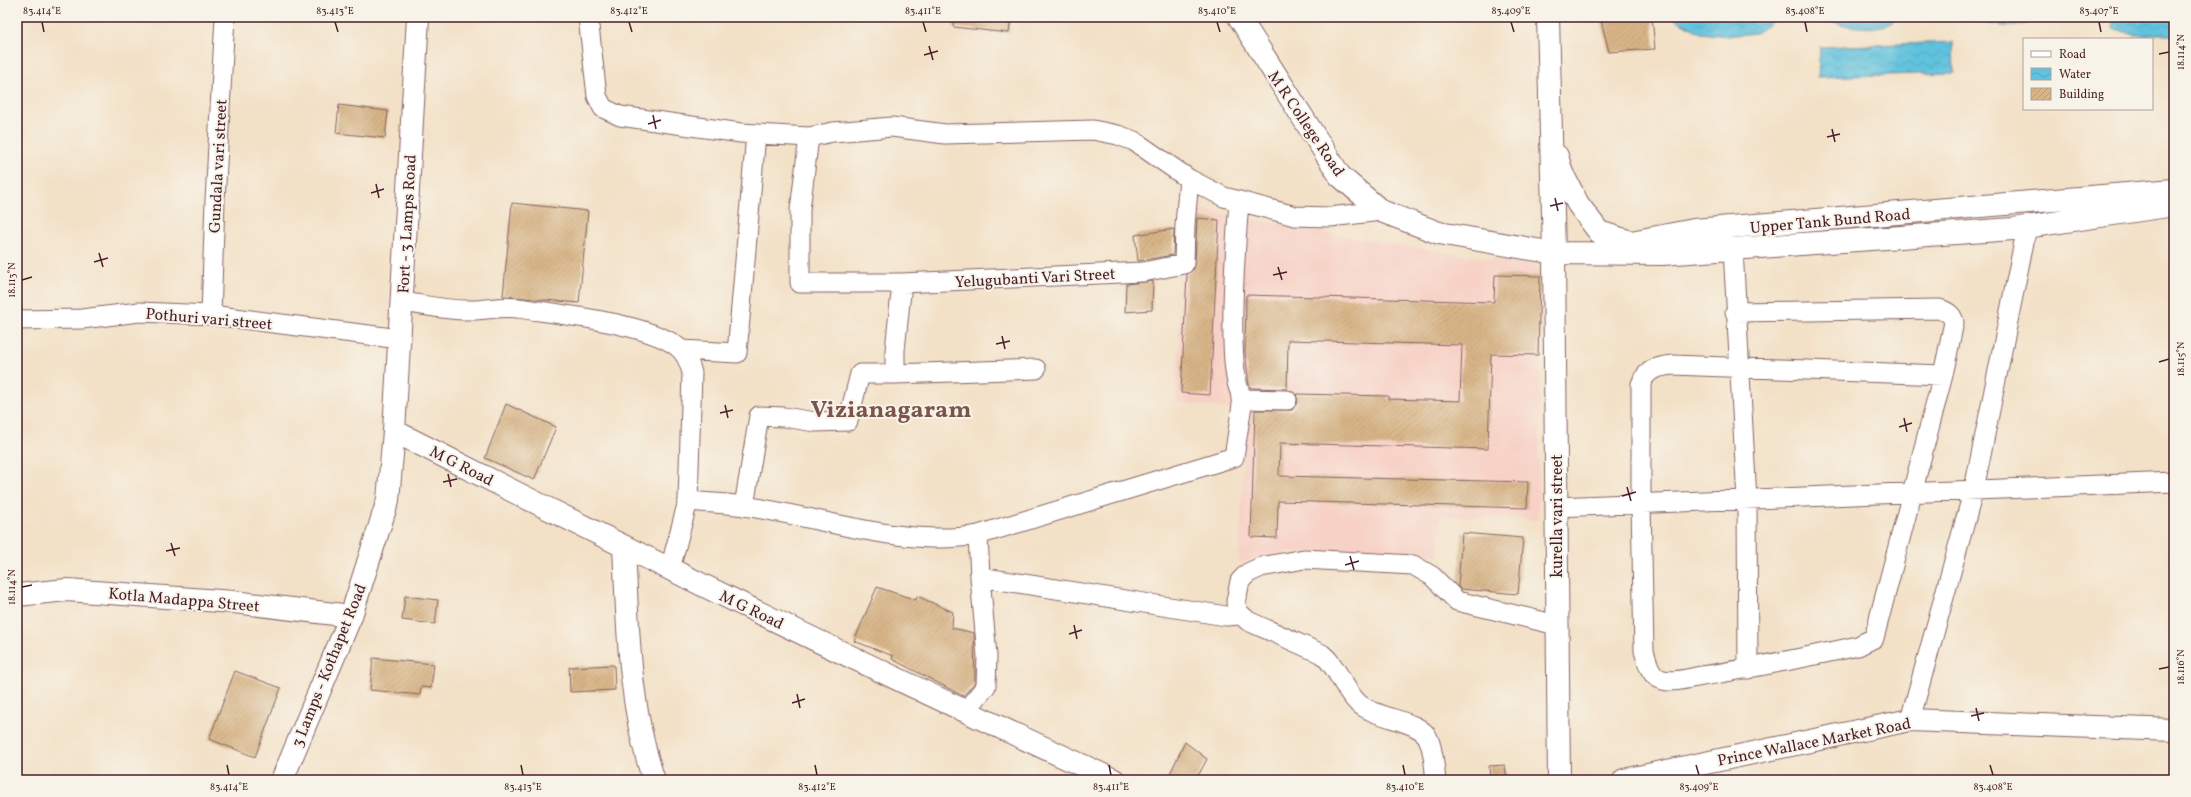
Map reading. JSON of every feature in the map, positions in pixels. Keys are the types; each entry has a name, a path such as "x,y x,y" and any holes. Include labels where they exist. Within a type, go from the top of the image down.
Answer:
{"street":[{"name":"Gundala vari street","path":"211,315 215,201 225,17"},
{"name":"Fort - 3 Lamps Road","path":"394,431 418,17"},
{"path":"588,17 597,96 600,103 608,112 620,116 756,134 809,136 833,132 892,127 945,134 1093,130 1118,135 1134,141 1189,179 1224,198 1294,216 1330,217 1381,211"},
{"name":"M R College Road","path":"1239,17 1340,176 1381,211 1440,233 1554,253"},
{"name":"kurella vari street","path":"1548,17 1554,253 1558,780"},
{"path":"402,302 457,310 473,310 502,306 518,308 632,326 681,350 737,353 756,134"},
{"name":"Upper Tank Bund Road","path":"1550,134 1562,173 1582,210 1600,232 1631,242 1694,230 2174,190"},
{"name":"Yelugubanti Vari Street","path":"809,136 800,210 800,283 902,284 1143,272 1184,264 1184,224 1189,179"},
{"path":"688,501 744,506 839,525 936,539 978,534 1234,457 1242,405 1236,378 1232,318 1239,202"},
{"name":"Upper Tank Bund Road","path":"1554,253 1662,254 2028,227 2174,205"},
{"path":"1910,720 1974,489 2028,227"},
{"path":"1733,249 1738,367 1747,500 1748,668"},
{"path":"895,374 895,350 902,284"},
{"path":"1735,312 1939,309 1947,311 1953,317 1954,322 1943,375 1874,638 1858,646 1748,668 1676,680 1662,680 1655,676 1648,665 1644,651 1641,503 1641,384 1644,375 1652,369 1673,365 1943,375"},
{"name":"Pothuri vari street","path":"17,320 82,319 139,312 211,315 400,339"},
{"path":"670,569 688,501 692,373 689,360 681,350"},
{"path":"744,506 759,416 784,417 815,422 848,421 860,374 1036,369"},
{"path":"1240,392 1245,399 1287,400"},
{"name":"M G Road","path":"394,431 624,547 965,712 1114,780"},
{"name":"3 Lamps - Kothapet Road","path":"282,780 351,616 388,500 394,431"},
{"path":"1556,507 1747,500 1913,491 2174,482"},
{"path":"965,712 986,686 987,656 978,534"},
{"path":"624,547 632,686 647,760 654,780"},
{"path":"1436,780 1431,749 1428,738 1423,731 1415,725 1374,714 1354,700 1330,660 1322,654 1248,621 1240,615 1237,611 1240,581 1248,573 1261,567 1286,561 1312,559 1413,565 1432,576 1458,601 1557,625"},
{"path":"980,577 1219,615 1240,615"},
{"name":"Kotla Madappa Street","path":"17,596 67,590 234,602 351,616"},
{"name":"Prince Wallace Market Road","path":"1624,780 1910,720 2174,730"}],"shaded area":[{"path":"1185,207 1377,242 1542,267 1538,520 1440,516 1438,555 1288,551 1239,563 1245,411 1176,402"}],"water":[{"path":"1676,17 1779,17 1756,33 1727,36 1701,33 1676,20"},
{"path":"1819,17 1899,17 1890,23 1881,26 1863,27 1834,23"},
{"path":"1967,17 2041,17 2024,24 2005,26 1985,23"},
{"path":"2113,17 2174,17 2174,35 2133,35 2113,28"},
{"path":"1953,42 1954,73 1818,77 1820,47"}],"building":[{"path":"954,17 1011,17 1009,33 953,27"},
{"path":"1652,17 1655,49 1609,52 1601,20"},
{"path":"339,105 388,111 385,138 336,133"},
{"path":"512,203 588,211 579,303 503,296"},
{"path":"1197,218 1219,220 1210,395 1181,393 1187,274 1194,269 1195,265"},
{"path":"1174,229 1173,255 1138,261 1135,235"},
{"path":"1495,275 1540,276 1538,355 1491,354 1488,449 1280,443 1279,476 1528,482 1527,508 1278,501 1277,538 1251,537 1255,410 1292,410 1298,401 1296,394 1388,396 1388,399 1460,401 1462,345 1288,340 1287,389 1251,388 1249,384 1245,352 1246,295 1494,302"},
{"path":"1153,281 1152,310 1125,312 1126,284"},
{"path":"506,404 556,427 534,480 485,458"},
{"path":"1462,533 1523,538 1518,594 1460,589 1458,586"},
{"path":"877,587 916,600 917,596 953,612 952,628 974,633 975,682 963,696 892,659 893,656 854,641"},
{"path":"405,596 438,600 435,624 402,620"},
{"path":"373,658 434,664 431,688 421,687 420,695 370,690"},
{"path":"614,665 615,690 570,692 569,667"},
{"path":"235,671 281,688 255,757 209,739"},
{"path":"1185,742 1207,759 1196,780 1167,780"},
{"path":"1505,765 1507,780 1490,780 1489,766"}],"district":[{"name":"Vizianagaram","path":"891,409"}]}
